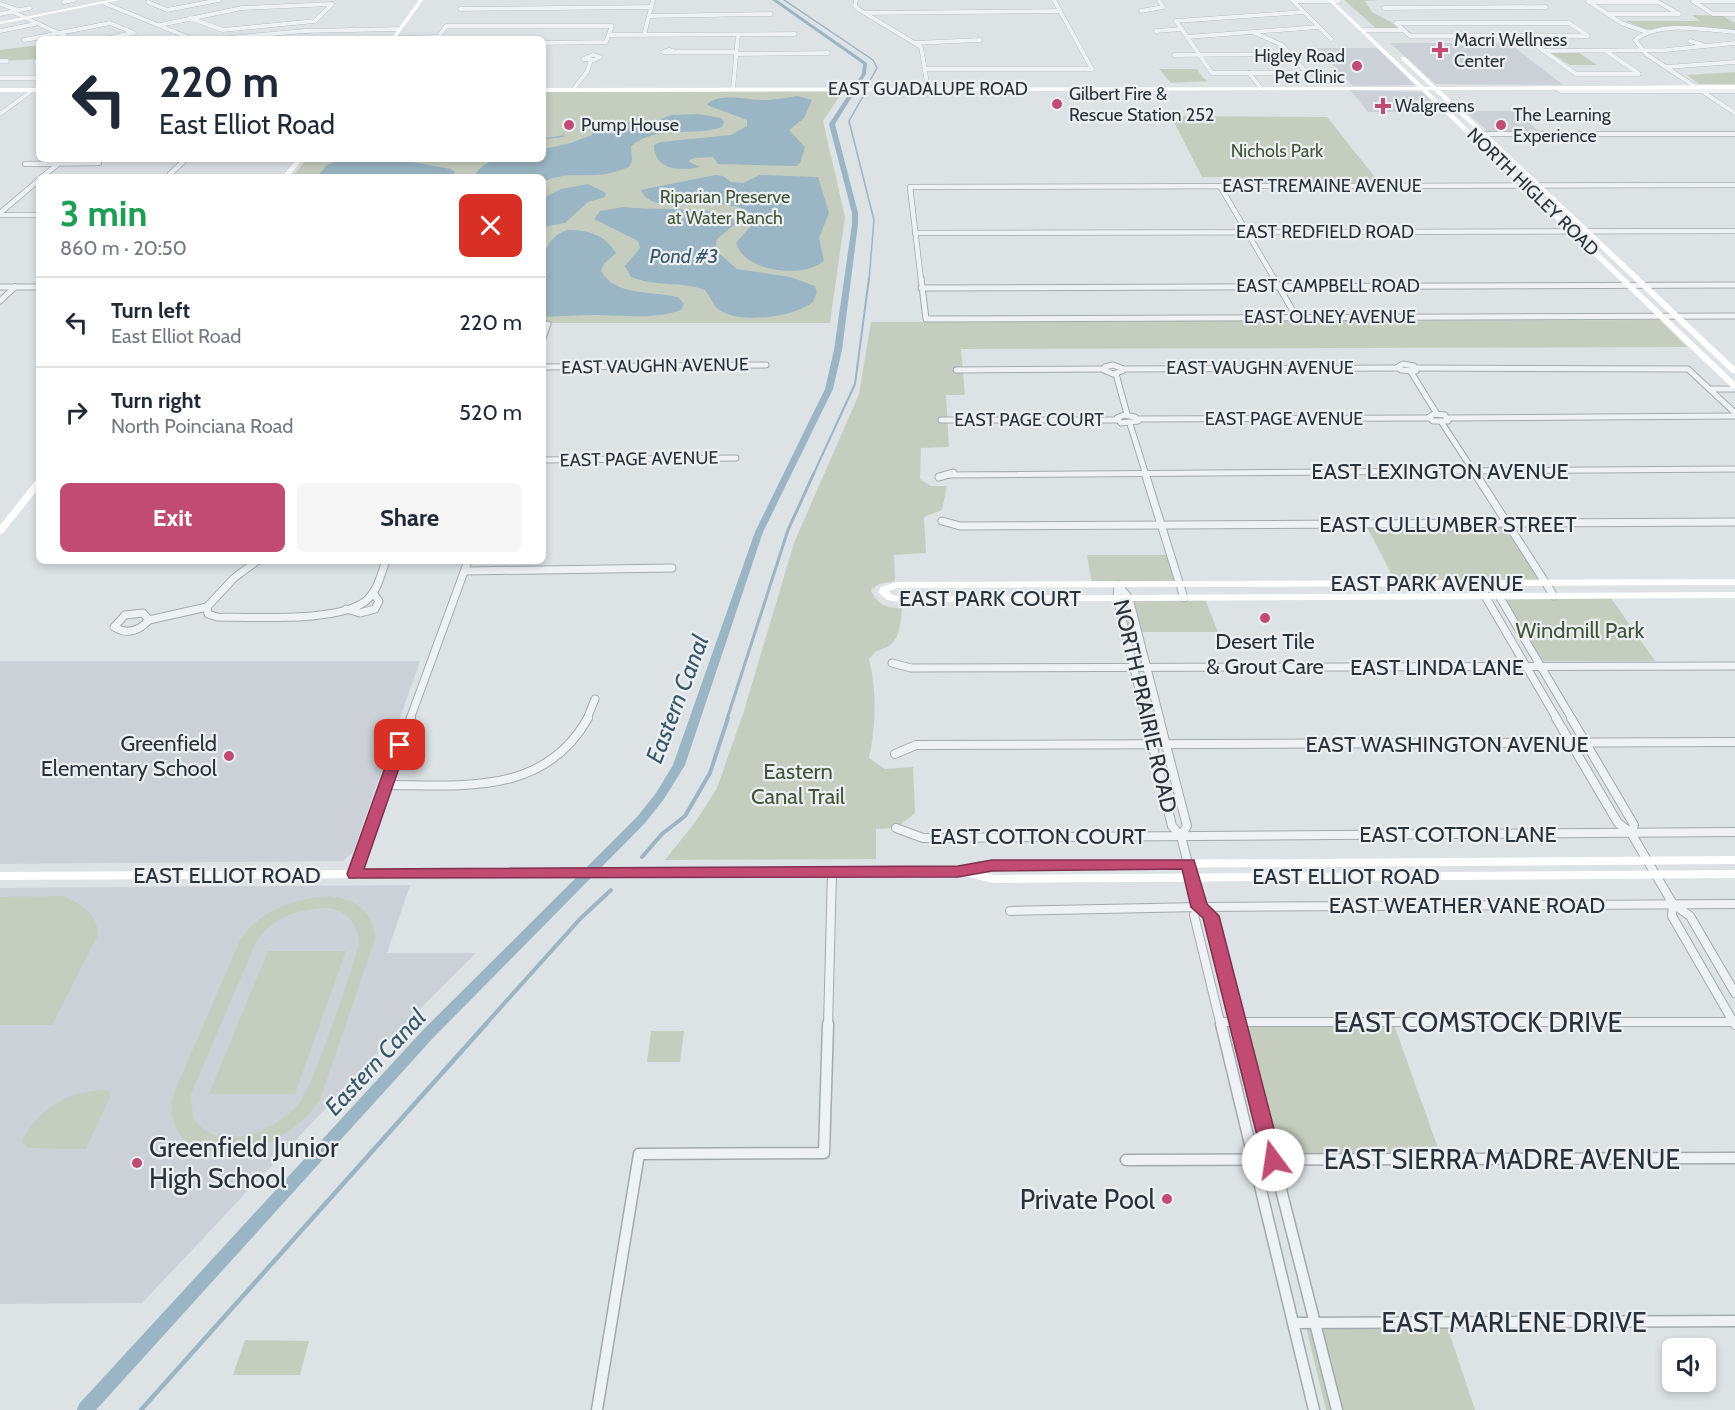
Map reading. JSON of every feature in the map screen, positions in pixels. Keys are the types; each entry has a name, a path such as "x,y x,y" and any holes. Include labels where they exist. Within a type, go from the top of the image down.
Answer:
{"main road":[{"path":"0,23 117,0"},
{"path":"395,36 421,0"},
{"name":"NORTH HIGLEY ROAD","path":"1330,0 1473,134 1735,387"},
{"path":"1339,0 1379,37"},
{"path":"1383,49 1393,49"},
{"name":"NORTH HIGLEY ROAD","path":"1400,55 1735,371"},
{"name":"EAST GUADALUPE ROAD","path":"546,90 1735,89"},
{"path":"0,90 36,90"},
{"path":"288,174 298,162"},
{"path":"0,531 36,488"},
{"name":"EAST PARK AVENUE","path":"1118,585 1735,582"},
{"name":"EAST PARK COURT","path":"1118,585 896,585 884,589 883,592 890,598 898,599 1123,598"},
{"name":"EAST PARK AVENUE","path":"1123,598 1735,595"},
{"name":"EAST ELLIOT ROAD","path":"1652,868 1735,860"},
{"name":"EAST ELLIOT ROAD","path":"0,876 958,871 993,879 1190,871 1652,868 1735,874"}],"street":[{"path":"64,2 74,0"},
{"path":"159,0 148,2 167,10 219,0"},
{"path":"261,0 266,6"},
{"path":"466,0 460,9 651,7"},
{"path":"615,8 617,0"},
{"path":"644,35 653,0"},
{"path":"856,0 855,6 865,14 921,47 928,89"},
{"path":"926,69 1092,69 1054,0"},
{"path":"1141,11 1163,7 1159,0"},
{"path":"1293,1 1339,0"},
{"path":"1401,0 1401,4 1409,9"},
{"path":"1384,8 1535,7 1549,9 1535,0"},
{"path":"1293,1 1331,39"},
{"path":"1587,1 1658,2 1679,14 1608,15"},
{"path":"1587,1 1629,26 1648,32 1680,29 1735,32"},
{"path":"1693,1 1735,1"},
{"path":"1693,1 1713,14 1735,14"},
{"path":"104,3 186,36"},
{"path":"0,4 19,11"},
{"path":"160,24 190,18 266,6 332,4 315,21 270,26 223,30 190,18"},
{"path":"0,14 30,8"},
{"path":"1466,9 1484,23"},
{"path":"865,14 1059,11"},
{"path":"13,12 64,36"},
{"path":"1254,33 1282,45 1307,73 1212,73 1176,21 1211,20 1273,12 1304,12"},
{"path":"7,13 24,18"},
{"path":"650,16 771,14"},
{"path":"267,18 270,26"},
{"path":"1396,23 1484,23 1569,23 1588,36 1410,36 1396,23"},
{"path":"0,31 35,24"},
{"path":"48,36 110,24 134,33 120,36"},
{"path":"439,36 446,26 612,26 606,42 546,43"},
{"path":"1187,37 1254,33 1278,28 1318,27"},
{"path":"246,36 295,31 400,29"},
{"path":"1156,31 1182,29"},
{"path":"1362,30 1403,30"},
{"path":"295,31 297,36"},
{"path":"294,36 295,31"},
{"path":"1648,32 1635,39 1641,51 1735,113"},
{"path":"609,35 795,34"},
{"path":"733,89 738,36"},
{"path":"1523,36 1576,74 1639,74 1605,51"},
{"path":"915,43 980,40"},
{"path":"1690,41 1704,46"},
{"path":"1543,51 1641,51 1735,43"},
{"path":"675,52 828,53"},
{"path":"1174,55 1292,54"},
{"path":"574,98 591,60"},
{"path":"0,62 7,61"},
{"path":"1665,67 1735,62"},
{"path":"1251,73 1261,88"},
{"path":"0,78 36,78"},
{"path":"0,114 36,90"},
{"path":"1473,134 1735,134"},
{"path":"170,174 183,162"},
{"path":"26,164 99,163"},
{"path":"46,174 58,164"},
{"path":"0,214 36,182"},
{"name":"EAST TREMAINE AVENUE","path":"915,233 910,187 1735,185"},
{"path":"1220,186 1294,313"},
{"path":"0,214 36,215"},
{"name":"EAST REDFIELD ROAD","path":"915,233 1735,231"},
{"path":"915,233 921,288"},
{"name":"EAST CAMPBELL ROAD","path":"921,288 1735,285"},
{"path":"0,287 36,287"},
{"path":"0,301 15,287"},
{"name":"EAST OLNEY AVENUE","path":"921,288 926,319 1735,316"},
{"path":"546,330 548,324"},
{"name":"EAST VAUGHN AVENUE","path":"1398,368 1406,364 1417,368 1688,369 1712,389"},
{"name":"EAST VAUGHN AVENUE","path":"546,367 766,365"},
{"name":"EAST VAUGHN AVENUE","path":"956,370 1103,369 1113,365 1122,369 1398,368 1411,372"},
{"path":"1417,368 1411,372 1437,414"},
{"path":"1103,369 1116,374"},
{"path":"1116,374 1122,369"},
{"path":"1116,374 1127,414 1120,416 1118,420 1130,424"},
{"path":"1712,389 1735,387"},
{"path":"1712,389 1735,414"},
{"name":"EAST PAGE AVENUE","path":"1127,414 1138,419 1430,418 1445,420 1735,414"},
{"name":"EAST PAGE AVENUE","path":"1430,418 1431,414 1437,414 1445,420"},
{"path":"1130,424 1138,419"},
{"name":"EAST PAGE COURT","path":"941,420 1118,420"},
{"path":"1445,420 1474,471 1554,596"},
{"path":"1130,424 1184,598"},
{"name":"EAST PAGE AVENUE","path":"546,460 736,458"},
{"name":"EAST LEXINGTON AVENUE","path":"939,477 954,473 1735,469"},
{"name":"EAST CULLUMBER STREET","path":"942,521 960,526 1735,522"},
{"path":"207,611 234,578 254,564"},
{"path":"149,620 207,611 217,617 282,617 346,609 360,605 373,593 385,564"},
{"path":"354,874 467,564"},
{"path":"465,571 672,568"},
{"path":"1484,583 1485,596 1618,823 1631,833 1673,904 1690,916 1735,993"},
{"path":"1484,583 1499,596 1586,743 1634,825 1631,833"},
{"name":"NORTH PRAIRIE ROAD","path":"1118,585 1160,745 1187,826 1181,836"},
{"name":"NORTH PRAIRIE ROAD","path":"1118,585 1160,745 1172,826 1181,836 1199,907"},
{"path":"346,609 360,613 375,609 379,601 373,593"},
{"name":"EAST LINDA LANE","path":"892,663 911,668 1735,666"},
{"path":"386,785 483,784 507,782 528,774 551,764 566,752 592,713 595,699"},
{"name":"EAST WASHINGTON AVENUE","path":"895,754 916,745 1735,742"},
{"name":"EAST COTTON COURT","path":"896,828 923,838 1181,836"},
{"name":"EAST COTTON LANE","path":"1181,836 1735,832"},
{"path":"597,1410 639,1154 825,1153 832,872"},
{"path":"1673,904 1672,916 1735,1023"},
{"name":"EAST WEATHER VANE ROAD","path":"1010,911 1199,907 1735,904"},
{"path":"1314,1410 1194,915 1199,907 1211,916 1338,1410"},
{"name":"EAST COMSTOCK DRIVE","path":"1220,1022 1735,1023"},
{"name":"EAST SIERRA MADRE AVENUE","path":"1126,1160 1735,1158"},
{"name":"EAST MARLENE DRIVE","path":"1293,1323 1735,1321"}],"shaded area":[{"path":"1390,43 1509,43 1563,85 1436,84"},
{"path":"1316,48 1377,48 1415,85 1353,86"},
{"path":"1350,90 1422,92 1445,112 1368,112"},
{"path":"1465,111 1517,111 1541,133 1489,132"},
{"name":"Greenfield Elementary School","path":"0,661 420,661 353,852 343,861 0,864"},
{"name":"Greenfield Junior High School","path":"410,885 387,953 476,953 405,1024 142,1303 0,1304 0,888"}],"green space":[{"path":"1344,0 1379,0 1365,1 1372,12 1391,22 1397,28 1376,28"},
{"path":"1692,15 1723,16 1735,23 1735,30 1645,29 1626,21 1700,21"},
{"path":"36,45 36,59 0,61 0,50"},
{"path":"1578,52 1597,65 1570,65 1551,53"},
{"path":"1159,69 1197,69 1208,81 1171,83"},
{"path":"1735,72 1735,84 1699,84 1687,75"},
{"name":"Riparian Preserve at Water Ranch","path":"843,91 823,121 845,217 830,323 546,323 546,174 294,174 304,162 546,162 546,92"},
{"name":"Nichols Park","path":"1171,116 1327,117 1382,186 1247,185 1241,177 1202,177"},
{"name":"Eastern Canal Trail","path":"1660,320 1687,347 961,349 965,395 946,395 949,447 921,448 920,479 931,486 947,486 942,510 924,517 926,553 894,555 895,581 879,584 871,590 883,605 902,608 899,630 894,641 884,649 876,651 869,659 875,708 869,758 885,769 913,767 915,813 896,828 876,829 876,859 665,860 696,821 717,788 743,714 794,543 859,394 871,322"},
{"path":"1508,524 1546,583 1396,583 1366,525"},
{"path":"1087,555 1170,555 1179,584 1092,585"},
{"path":"1122,598 1205,599 1218,632 1130,632"},
{"name":"Windmill Park","path":"1611,598 1655,661 1544,661 1540,659 1505,600"},
{"path":"62,896 75,902 91,915 98,935 52,1025 0,1025 0,897"},
{"path":"330,896 348,900 362,909 371,921 375,939 320,1100 293,1128 257,1148 238,1153 218,1154 200,1149 183,1138 176,1129 172,1118 173,1095 240,940 268,913 291,903","holes":["332,909 349,918 356,928 359,942 350,974 306,1093 300,1102 279,1121 263,1129 230,1138 212,1134 202,1128 193,1118 191,1094 256,942 269,927 286,916 305,910"]},
{"path":"268,951 346,951 295,1094 209,1094"},
{"path":"1228,1022 1393,1022 1442,1159 1262,1160"},
{"path":"651,1031 684,1031 680,1062 647,1062"},
{"path":"106,1090 110,1093 110,1097 86,1149 27,1148 22,1141 37,1119 57,1103 79,1094"},
{"path":"1305,1323 1446,1323 1475,1410 1326,1410"},
{"path":"245,1340 309,1341 300,1375 233,1375"}],"water":[{"path":"797,96 812,100 804,118 789,130 805,147 800,163 796,166 718,164 713,157 694,158 688,161 700,167 677,169 664,164 655,154 654,145 661,142 731,135 747,126 747,120 707,105 719,98 768,100"},
{"path":"698,114 721,118 724,122 722,127 711,130 663,133 641,140 631,146 632,161 629,167 599,175 562,176 546,181 546,174 476,174 490,162 546,162 546,148 571,143 592,135 596,121 651,123 671,115"},
{"path":"333,162 411,162 451,169 455,173 319,174 326,166"},
{"path":"715,175 723,176 731,182 743,183 760,175 818,177 829,213 819,238 824,261 815,267 803,270 775,270 762,266 750,261 741,253 736,243 756,220 746,210 714,204 662,204 649,199 641,190"},
{"path":"588,184 606,193 605,197 588,202 565,223 546,226 546,196 561,189"},
{"name":"Pond #3","path":"624,207 707,211 733,218 735,224 717,239 715,250 737,269 790,277 815,286 817,292 813,302 793,312 780,315 739,317 718,309 705,290 649,282 631,277 625,266 640,248 638,241 594,219 600,211"},
{"path":"567,230 582,231 601,237 616,253 604,264 601,271 607,279 624,289 678,297 684,304 681,310 649,316 546,317 546,250 556,236"}],"waterway":[{"name":"Eastern Canal","path":"85,1410 428,1034 641,820 660,796 679,765 759,532 829,389 838,350 855,224 855,213 832,124 864,74 865,63 774,0"},
{"path":"784,0 873,60 877,68 867,86"},
{"path":"865,93 849,121 874,220 869,280"},
{"path":"546,139 564,136"},
{"path":"813,475 855,384 869,278"},
{"path":"727,719 788,530 814,473"},
{"path":"642,857 662,834 685,816 710,773 728,718"},
{"path":"484,1026 580,919 611,890"},
{"path":"141,1410 486,1024"}],"place":[{"name":"Macri Wellness Center","path":"1440,50"},
{"name":"Higley Road Pet Clinic","path":"1357,66"},
{"name":"Gilbert Fire & Rescue Station 252","path":"1057,104"},
{"name":"Walgreens","path":"1383,106"},
{"name":"Pump House","path":"569,125"},
{"name":"The Learning Experience","path":"1501,125"},
{"name":"Desert Tile & Grout Care","path":"1265,618"},
{"name":"Greenfield Elementary School","path":"229,756"},
{"name":"Greenfield Junior High School","path":"137,1163"},
{"name":"Private Pool","path":"1167,1199"}],"route":[{"path":"400,745 354,874 958,871 992,865 1188,864 1199,907 1211,916 1273,1160"}]}
